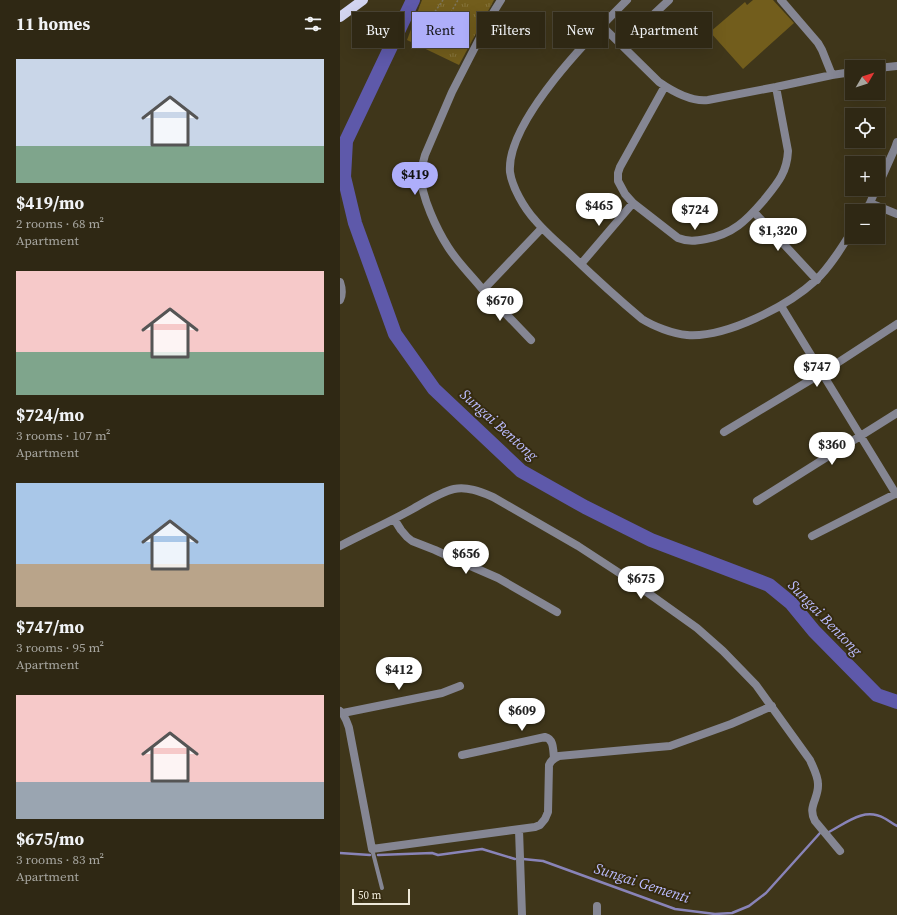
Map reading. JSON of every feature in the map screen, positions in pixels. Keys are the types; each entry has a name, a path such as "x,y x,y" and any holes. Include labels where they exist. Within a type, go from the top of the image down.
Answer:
{"main road":[{"path":"340,17 363,0"}],"street":[{"path":"501,0 491,16 452,92 425,155 421,177 427,205 449,248 483,290 531,340"},
{"path":"608,18 627,0"},
{"path":"656,12 669,0"},
{"path":"786,2 818,43 832,75"},
{"path":"608,32 616,40"},
{"path":"581,48 540,99 522,129 513,149 510,167 512,182 519,197 534,220 642,319 649,324 664,330 686,335 700,335 735,327 781,306 817,280 845,242"},
{"path":"624,48 665,86 692,99 703,101 845,73"},
{"path":"885,67 897,66"},
{"path":"665,86 620,167 618,181 625,194 633,203 678,238 692,242 718,237 728,233 742,224 777,185 788,160 788,151 776,87"},
{"path":"885,170 897,142"},
{"path":"873,196 870,203 897,214"},
{"path":"581,264 633,203"},
{"path":"754,212 817,280"},
{"path":"483,290 542,228"},
{"path":"340,282 342,290 342,297 340,300"},
{"path":"781,306 896,494 812,536"},
{"path":"724,432 822,373 897,324"},
{"path":"757,501 897,413"},
{"path":"340,546 454,489 471,490 493,497 578,546 627,578 697,628 723,651 756,685 810,760 816,772 818,784 817,796 811,811 812,816 840,851"},
{"path":"394,519 404,534 412,541 498,578 557,612"},
{"path":"460,686 442,693 341,712 347,721 349,728 372,849 535,828 543,822 547,816 549,765 554,758 559,756 670,746 731,724 772,706"},
{"path":"462,755 545,737 550,740 554,758"},
{"path":"519,830 522,915"},
{"path":"597,906 597,915"}],"lane":[{"path":"372,849 382,888"}],"path":[{"path":"443,0 434,13 446,21 458,0"}],"green space":[{"path":"422,0 494,0 488,12 477,12 477,32 469,46 469,12 418,12"},
{"path":"753,0 773,0 794,23 743,69 712,34 712,30 745,2 747,5"},
{"path":"412,27 412,42 407,40"},
{"path":"424,48 468,48 459,65"}],"waterway":[{"name":"Sungai Bentong","path":"413,0 346,141 344,177 355,223 395,334 434,389 521,471 585,507 651,540 769,585 791,603 814,631 877,695 897,702"},
{"name":"Sungai Gementi","path":"829,832 855,818 869,814 877,815 897,826"},
{"name":"Sungai Gementi","path":"523,859 543,861 675,909 715,914 732,913 749,906 766,893 820,833"},
{"name":"Sungai Gementi","path":"378,855 432,853 438,855 482,849 515,859"},
{"name":"Sungai Gementi","path":"340,853 370,855"}]}
